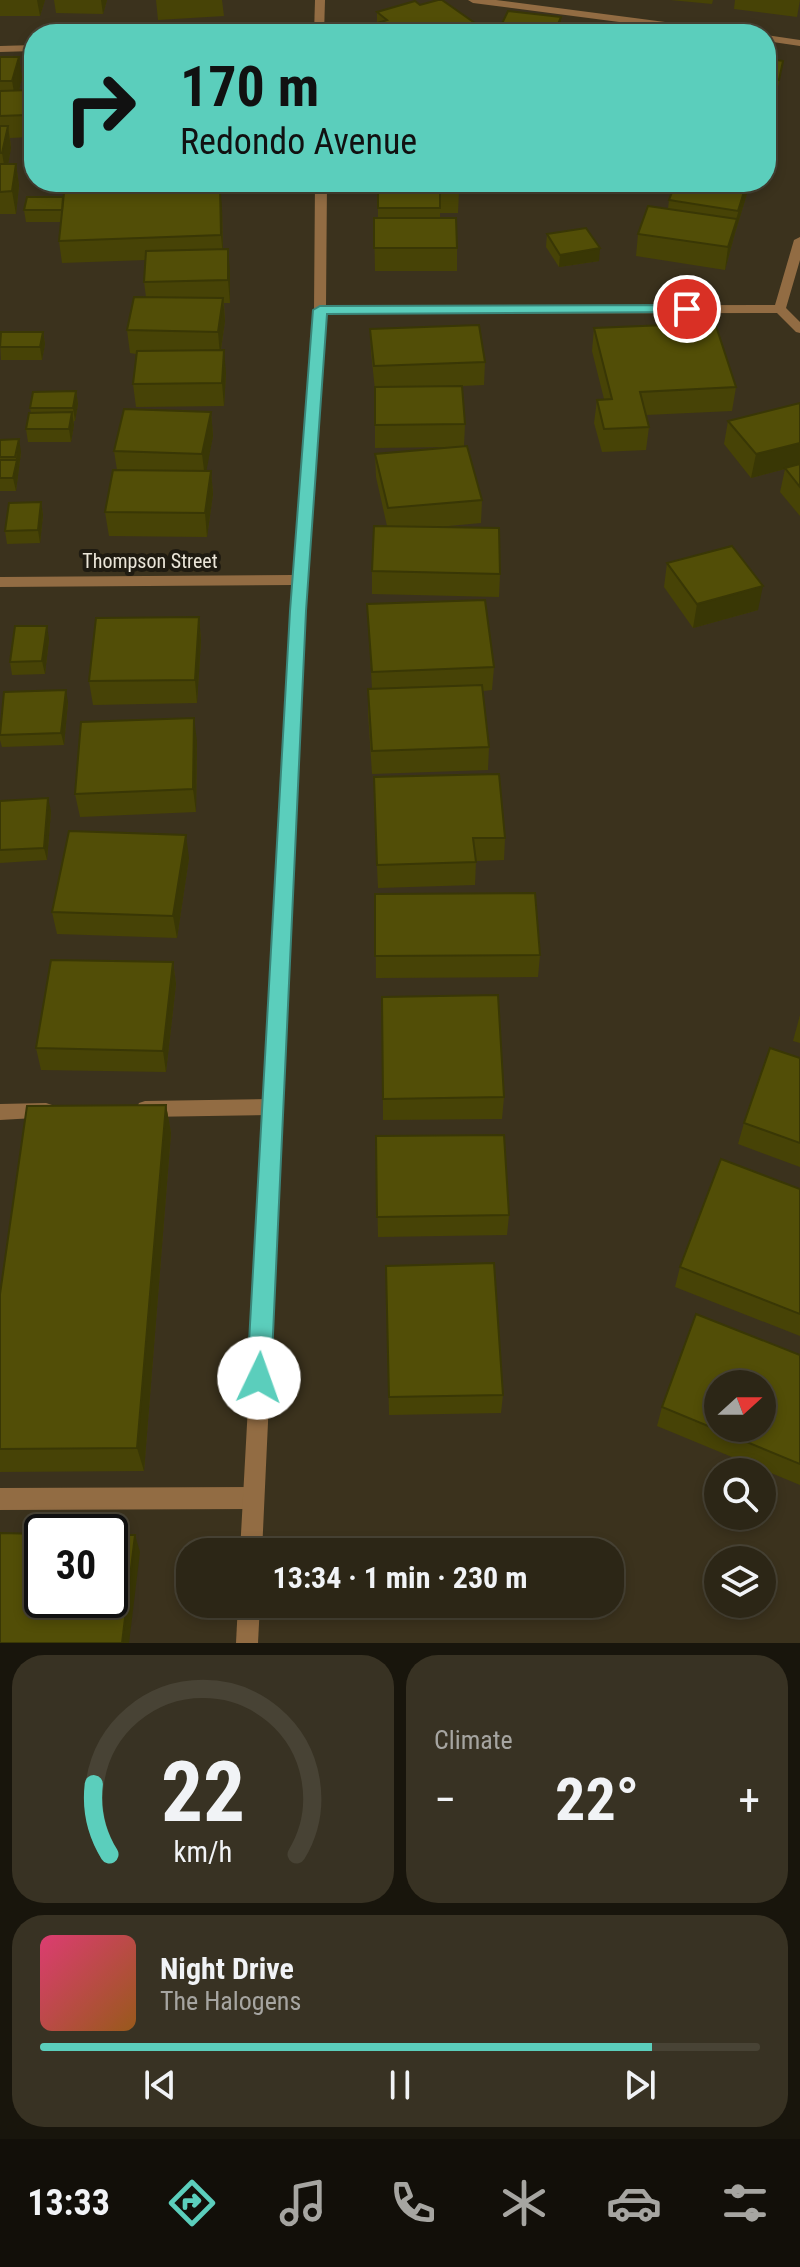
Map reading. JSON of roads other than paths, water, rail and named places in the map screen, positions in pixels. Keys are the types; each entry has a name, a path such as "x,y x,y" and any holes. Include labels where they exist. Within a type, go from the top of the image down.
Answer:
{"street":[{"path":"319,24 320,0"},
{"path":"473,0 657,24"},
{"path":"776,39 800,43"},
{"path":"0,49 24,48"},
{"path":"252,1538 300,580 320,310 321,192"},
{"path":"780,309 800,240"},
{"path":"320,310 780,309 800,329"},
{"name":"Thompson Street","path":"0,582 300,580"},
{"path":"124,1110 272,1107"},
{"path":"0,1112 62,1111"},
{"path":"0,1499 253,1498"},
{"path":"247,1643 248,1618"}]}
